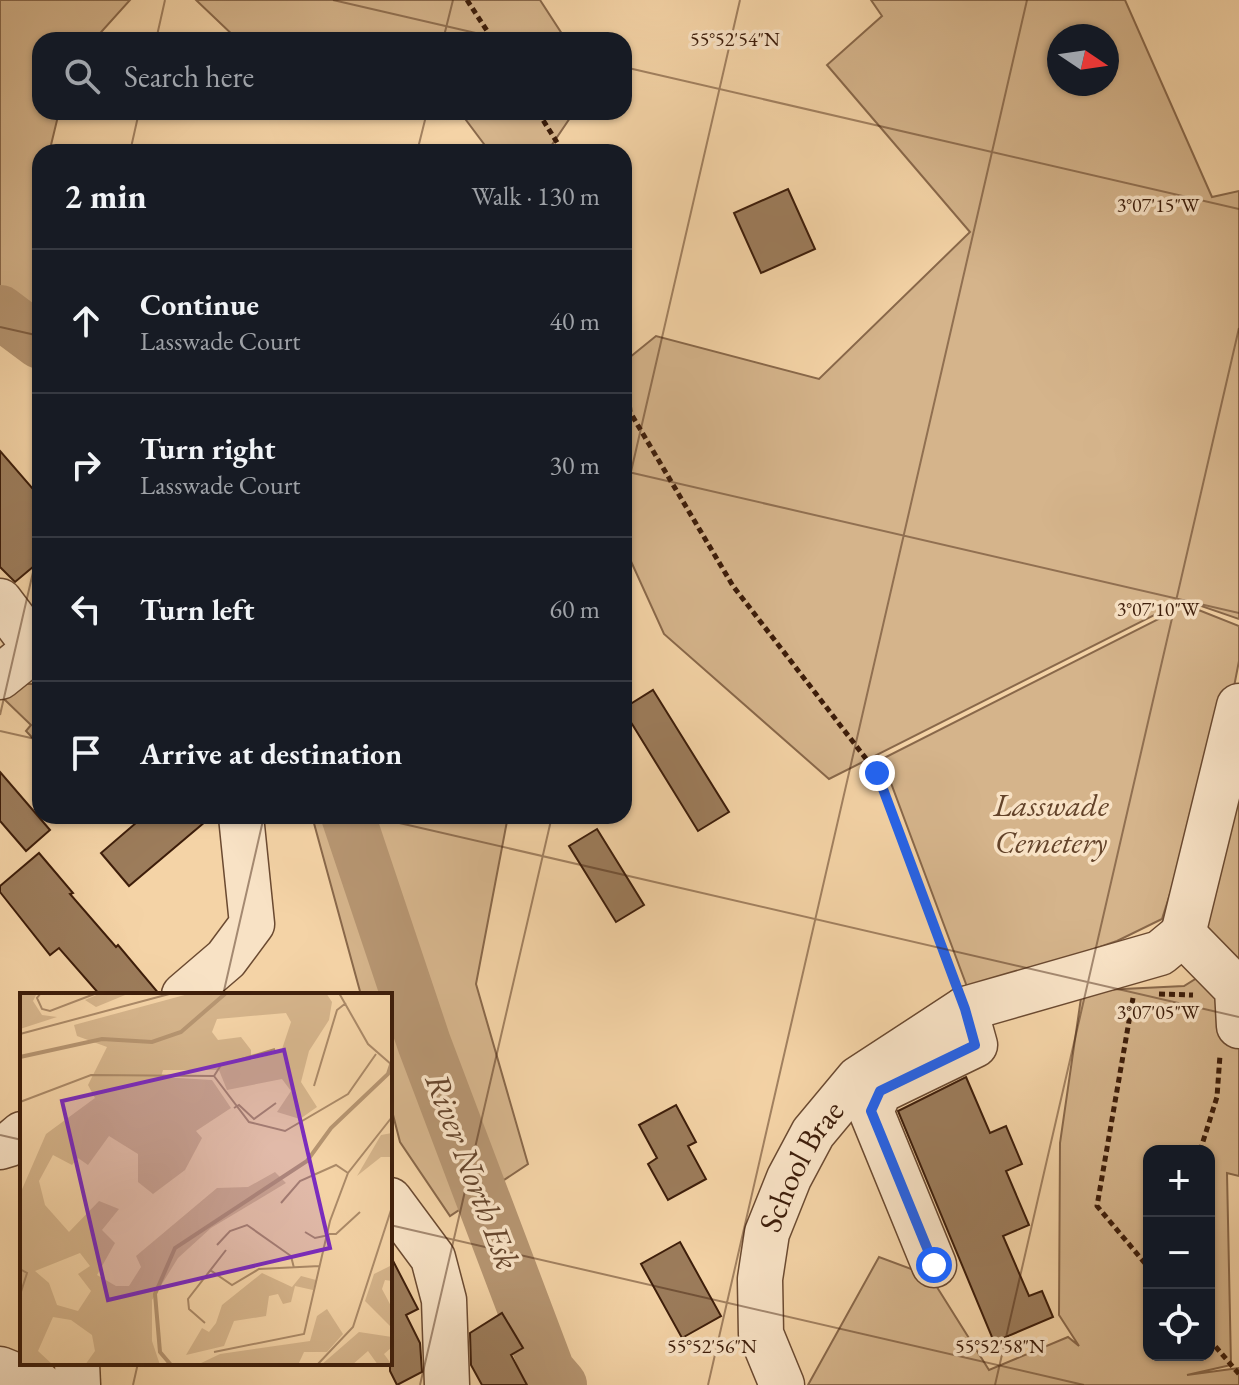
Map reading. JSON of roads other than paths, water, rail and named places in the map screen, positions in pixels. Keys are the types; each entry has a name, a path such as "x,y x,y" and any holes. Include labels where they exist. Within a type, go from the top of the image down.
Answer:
{"street":[{"path":"0,601 32,643"},
{"path":"0,677 32,655"},
{"path":"1230,1033 1237,989 1195,947 1239,706"},
{"path":"186,993 226,959 252,924 242,824"},
{"name":"School Brae","path":"782,1385 761,1334 760,1279 767,1233 789,1178 813,1133 858,1079 965,1009 1160,953 1195,947"},
{"path":"934,1265 871,1111 880,1091 975,1045 965,1009"},
{"path":"0,1147 20,1136"},
{"path":"392,1203 433,1258 444,1300 447,1385"},
{"path":"77,1365 78,1385"},
{"path":"0,1369 40,1385"}],"waterway":[{"name":"River North Esk","path":"0,312 32,336"},
{"name":"River North Esk","path":"351,824 424,1043 548,1371 560,1385"}],"park label":[{"name":"Lasswade Cemetery","path":"1051,824"}]}
